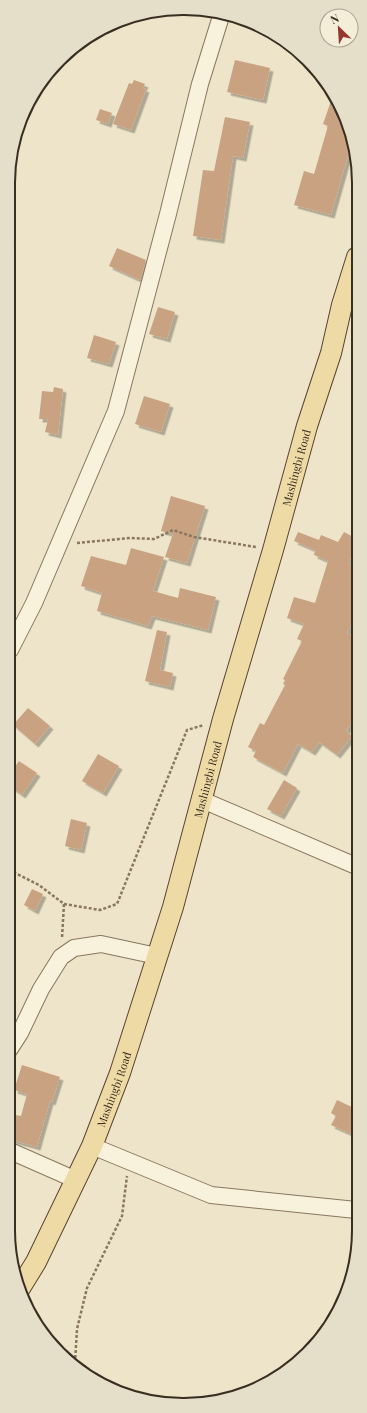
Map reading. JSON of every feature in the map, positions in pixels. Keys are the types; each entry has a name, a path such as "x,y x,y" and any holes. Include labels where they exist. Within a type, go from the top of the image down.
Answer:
{"main road":[{"name":"Mashingbi Road","path":"24,1282 36,1262 92,1146 120,1073 172,907 200,799 273,550 306,426 331,354 342,305 352,273"}],"street":[{"path":"15,640 34,603 116,411 168,214 200,84 220,19"},
{"path":"200,799 352,864"},
{"path":"15,1041 41,989 61,956 74,948 101,944 157,956"},
{"path":"92,1146 211,1195 352,1210"},
{"path":"15,1153 76,1180"}],"path":[{"path":"58,545 130,538 154,539 173,530 194,537 273,550"},
{"path":"15,873 39,885 64,904 100,910 117,904 187,730 223,719"},
{"path":"61,956 64,904"},
{"path":"75,1359 77,1329 87,1288 122,1216 129,1161"}],"building":[{"path":"235,60 270,68 263,100 227,92"},
{"path":"134,80 145,84 143,88 146,89 131,130 113,124 129,83 132,84"},
{"path":"331,102 343,129 349,151 331,215 294,205 304,171 314,174 328,126 323,124"},
{"path":"100,109 112,113 108,124 96,120"},
{"path":"225,117 250,122 243,158 233,156 221,240 193,236 203,170 214,171"},
{"path":"117,248 146,260 140,280 109,266"},
{"path":"158,307 175,312 167,339 149,334"},
{"path":"94,335 116,342 109,364 87,358"},
{"path":"54,387 63,389 58,435 45,432 48,419 39,419 42,391 53,392"},
{"path":"144,396 170,404 161,432 135,424"},
{"path":"171,496 205,506 187,563 165,557 173,534 161,531"},
{"path":"298,532 319,540 321,535 338,542 344,532 352,536 352,556 348,564 352,565 352,623 347,633 352,636 352,722 346,731 352,736 337,755 319,742 312,752 298,744 283,773 253,757 256,751 248,747 260,723 264,725 285,685 283,684 285,680 283,679 302,641 297,639 304,624 287,618 294,597 315,603 328,561 314,555 315,550 294,541"},
{"path":"131,548 164,557 153,591 178,598 180,588 216,597 208,630 152,616 148,626 97,611 102,593 81,586 91,556 126,565"},
{"path":"157,630 167,632 160,670 173,673 170,687 145,681"},
{"path":"28,708 50,726 35,744 15,727 15,723"},
{"path":"98,754 119,766 103,793 82,781"},
{"path":"19,761 37,773 22,795 15,790 15,767"},
{"path":"284,780 297,788 281,816 267,809"},
{"path":"71,819 87,823 81,850 65,846"},
{"path":"32,889 43,894 35,911 24,905"},
{"path":"22,1065 60,1077 52,1102 50,1101 37,1147 15,1141 15,1115 21,1116 27,1094 15,1090"},
{"path":"337,1100 352,1107 352,1134 331,1125 336,1116 331,1113"}]}
